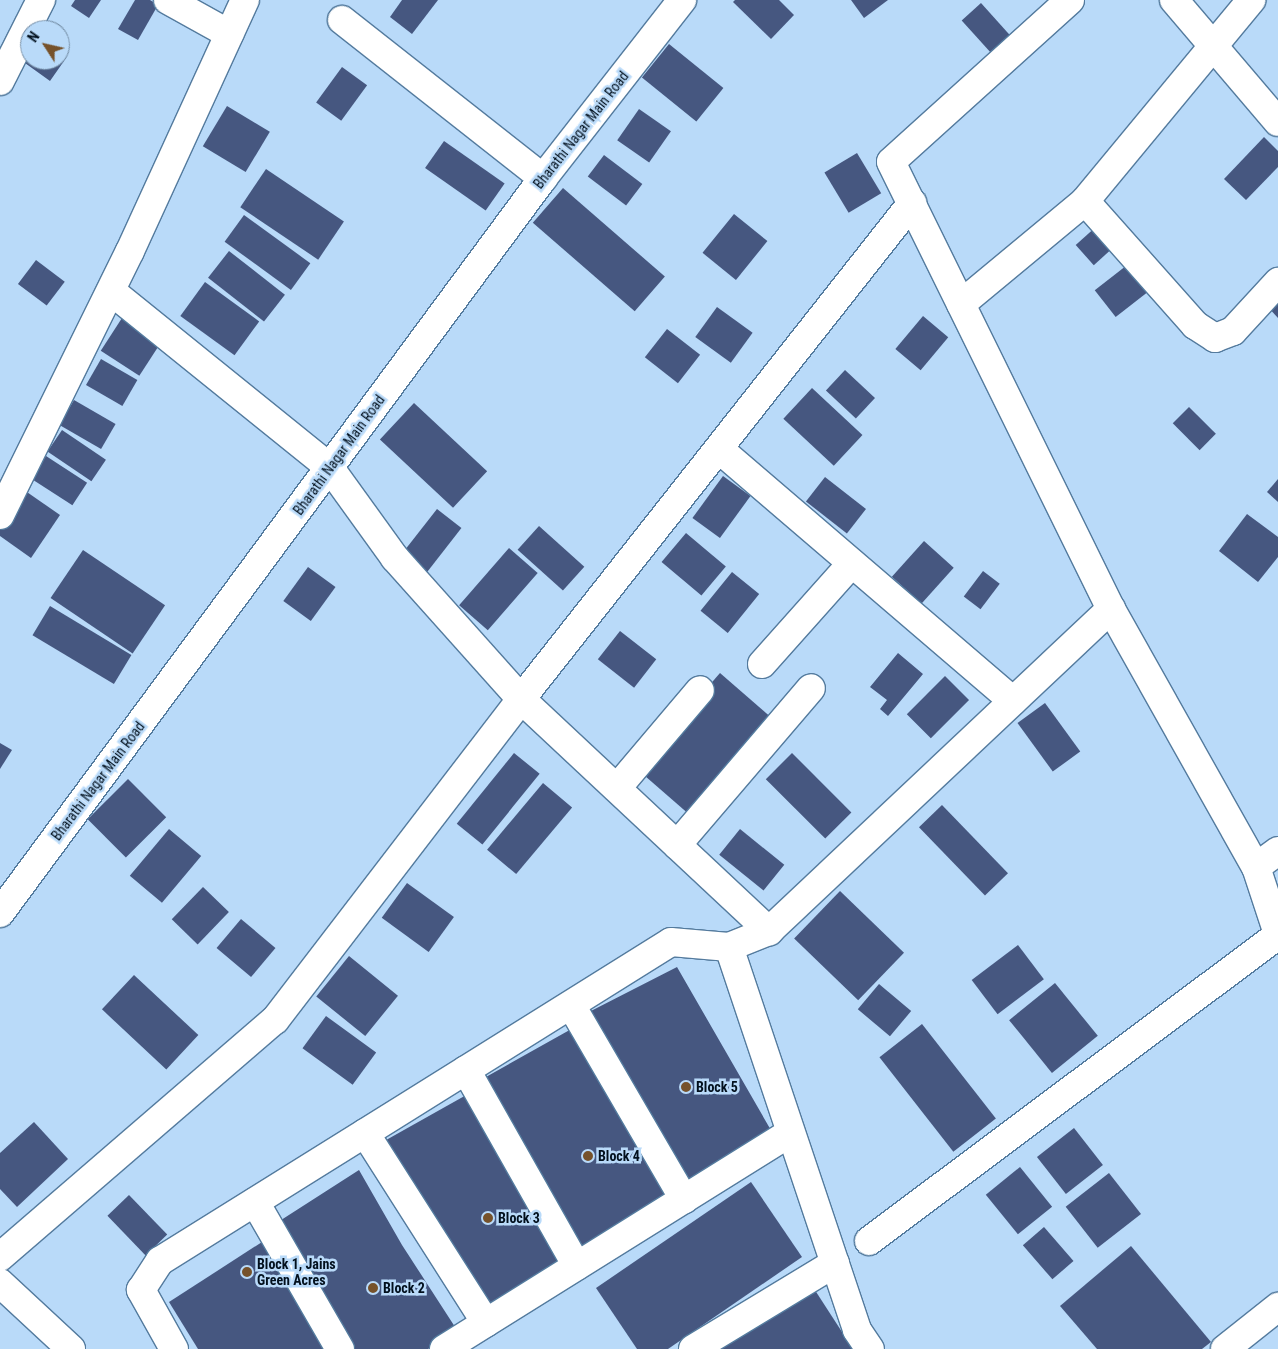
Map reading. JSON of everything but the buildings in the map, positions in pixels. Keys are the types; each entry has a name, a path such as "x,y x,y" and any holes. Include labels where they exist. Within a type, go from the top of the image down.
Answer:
{"street":[{"path":"0,81 41,0"},
{"path":"168,0 229,34"},
{"path":"0,514 110,291 245,0"},
{"name":"Bharathi Nagar Main Road","path":"0,913 543,178 682,0"},
{"path":"869,1241 1278,935 1256,867 1111,609 891,162 1070,0"},
{"path":"1174,0 1278,122"},
{"path":"961,304 1085,201 1251,0"},
{"path":"342,20 543,178"},
{"path":"1085,201 1195,325 1215,338 1234,331 1278,282"},
{"path":"0,1256 276,1020 521,699 912,203"},
{"path":"110,291 330,468 395,558 521,699 769,931"},
{"path":"719,449 1013,701"},
{"path":"762,664 852,563"},
{"path":"174,1349 141,1290 160,1262 672,942 729,947 769,931 1111,609"},
{"path":"678,845 811,688"},
{"path":"617,788 700,690"},
{"path":"1256,867 1278,851"},
{"path":"729,947 857,1330 870,1349"},
{"path":"571,1005 684,1199"},
{"path":"466,1070 577,1266"},
{"path":"365,1133 486,1323"},
{"path":"444,1349 790,1133"},
{"path":"255,1202 340,1349"},
{"path":"693,1349 835,1263"},
{"path":"0,1283 71,1349"},
{"path":"1225,1349 1278,1307"}],"place":[{"name":"Block 5","path":"686,1087"},
{"name":"Block 4","path":"588,1156"},
{"name":"Block 3","path":"488,1218"},
{"name":"Block 1, Jains Green Acres","path":"247,1272"},
{"name":"Block 2","path":"373,1288"}]}
